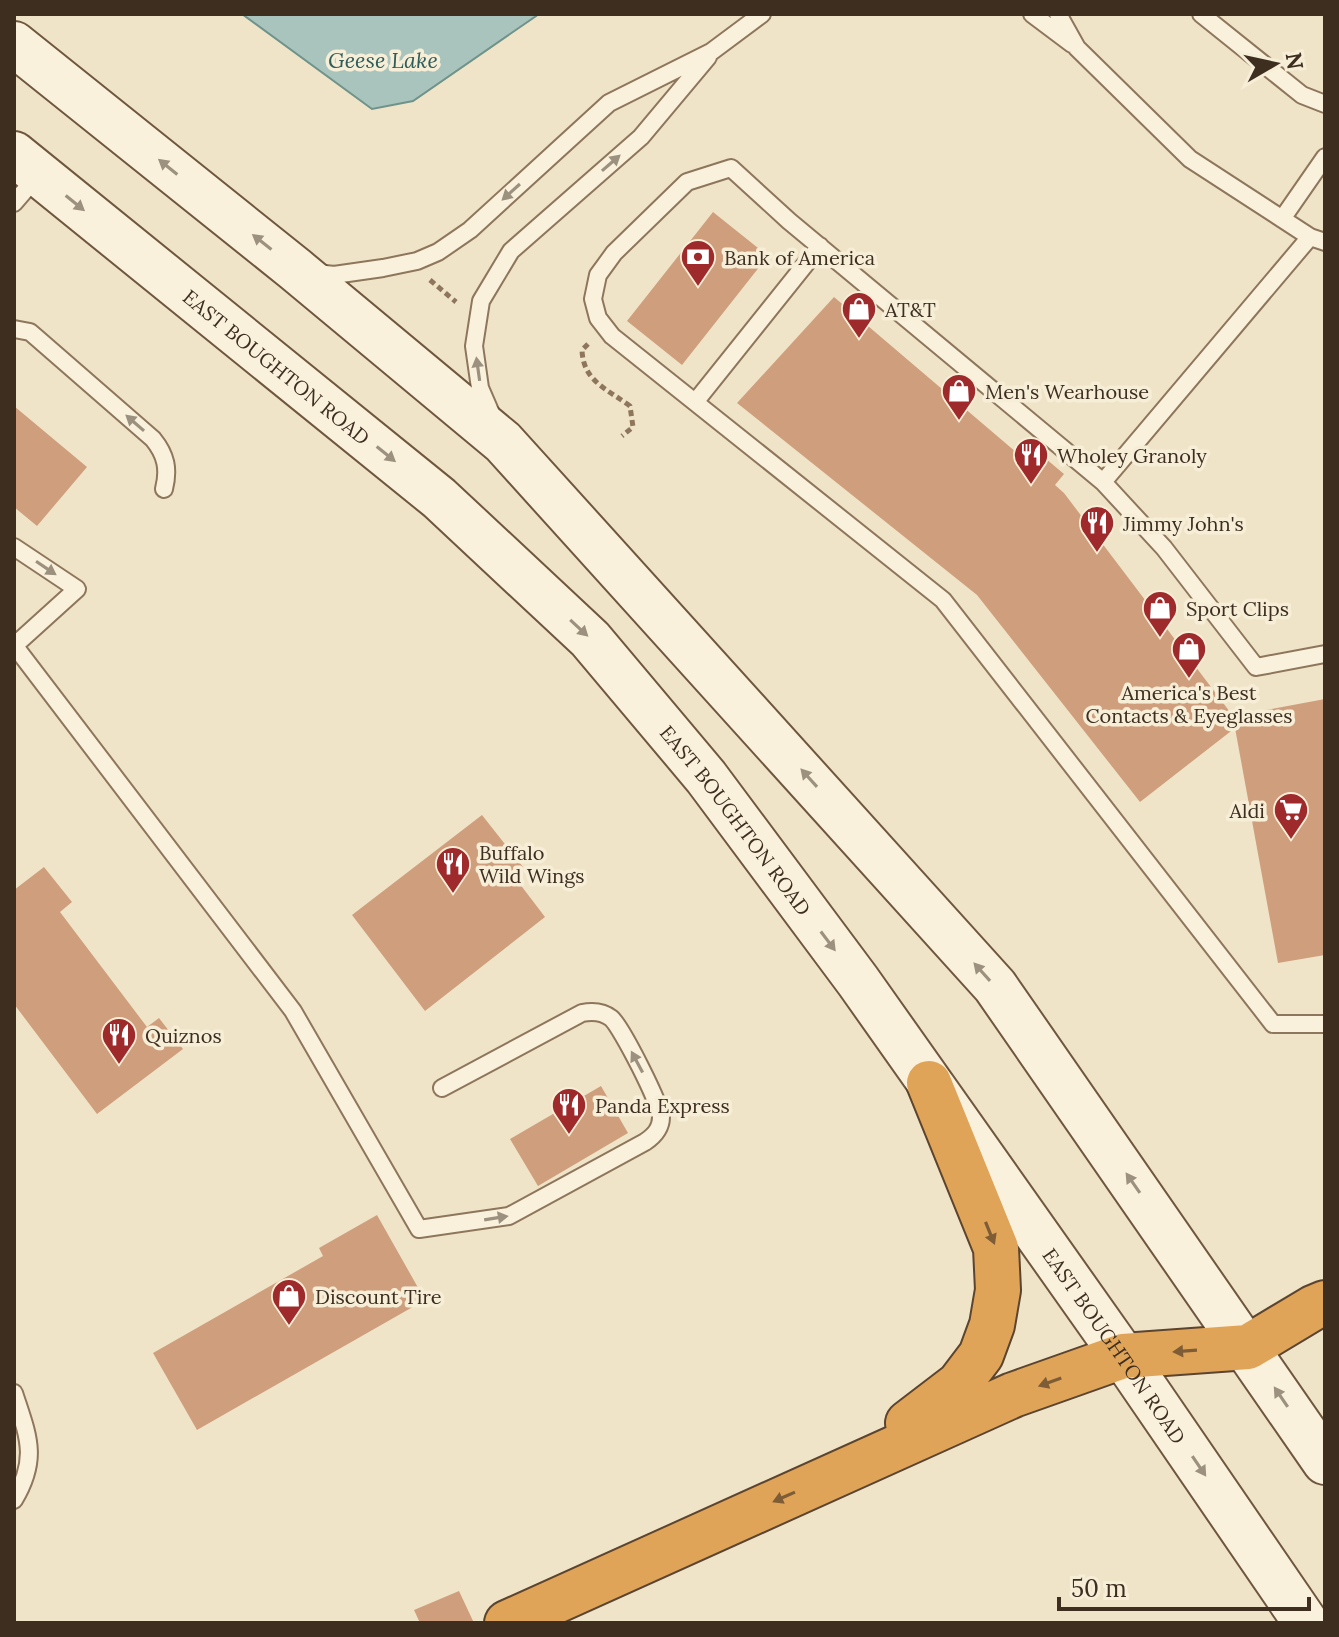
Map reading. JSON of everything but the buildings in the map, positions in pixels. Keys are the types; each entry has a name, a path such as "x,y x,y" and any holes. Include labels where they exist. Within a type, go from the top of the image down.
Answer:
{"highway":[{"path":"855,1464 959,1384 981,1355 992,1325 998,1290 996,1248 929,1083"},
{"path":"507,1623 1013,1395 1123,1356 1248,1347 1325,1303"}],"main road":[{"path":"14,44 295,269 503,442 995,986 1325,1462"},
{"name":"EAST BOUGHTON ROAD","path":"22,177 439,498 590,639 706,777 858,981 1123,1356 1306,1623"}],"lane":[{"path":"295,269 334,275 417,261 438,252 470,230 609,103 711,52 762,14"},
{"path":"1032,14 1077,48 1190,159 1318,239 1103,482"},
{"path":"1058,14 1077,48"},
{"path":"1201,14 1302,95 1325,104"},
{"path":"503,442 480,388 474,346 481,301 511,251 641,137 711,52"},
{"path":"1282,219 1325,157"},
{"path":"1325,654 1256,667 1164,548 1103,482 731,168 687,182 614,253 598,275 593,299 598,318 612,336 943,600 1273,1024 1325,1024"},
{"path":"696,401 820,246"},
{"path":"14,329 30,332 153,439 166,462 164,489"},
{"path":"14,547 77,589 14,646 293,1011 419,1229 509,1216 645,1142 658,1130 661,1122 659,1105 617,1024 601,1013 582,1013 442,1088"},
{"path":"14,1393 28,1437 31,1459 26,1481 14,1500"}],"path":[{"path":"424,276 460,305"},
{"path":"605,326 582,350 583,365 588,376 630,406 633,427 622,436"}],"water":[{"name":"Geese Lake","path":"242,14 539,14 413,101 372,109"}],"place":[{"name":"Bank of America","path":"698,288"},
{"name":"AT&T","path":"859,340"},
{"name":"Men's Wearhouse","path":"959,422"},
{"name":"Wholey Granoly","path":"1031,486"},
{"name":"Jimmy John's","path":"1097,554"},
{"name":"Sport Clips","path":"1160,639"},
{"name":"America's Best Contacts & Eyeglasses","path":"1189,680"},
{"name":"Aldi","path":"1291,841"},
{"name":"Buffalo Wild Wings","path":"453,895"},
{"name":"Quiznos","path":"119,1066"},
{"name":"Panda Express","path":"569,1136"},
{"name":"Discount Tire","path":"289,1327"}]}
